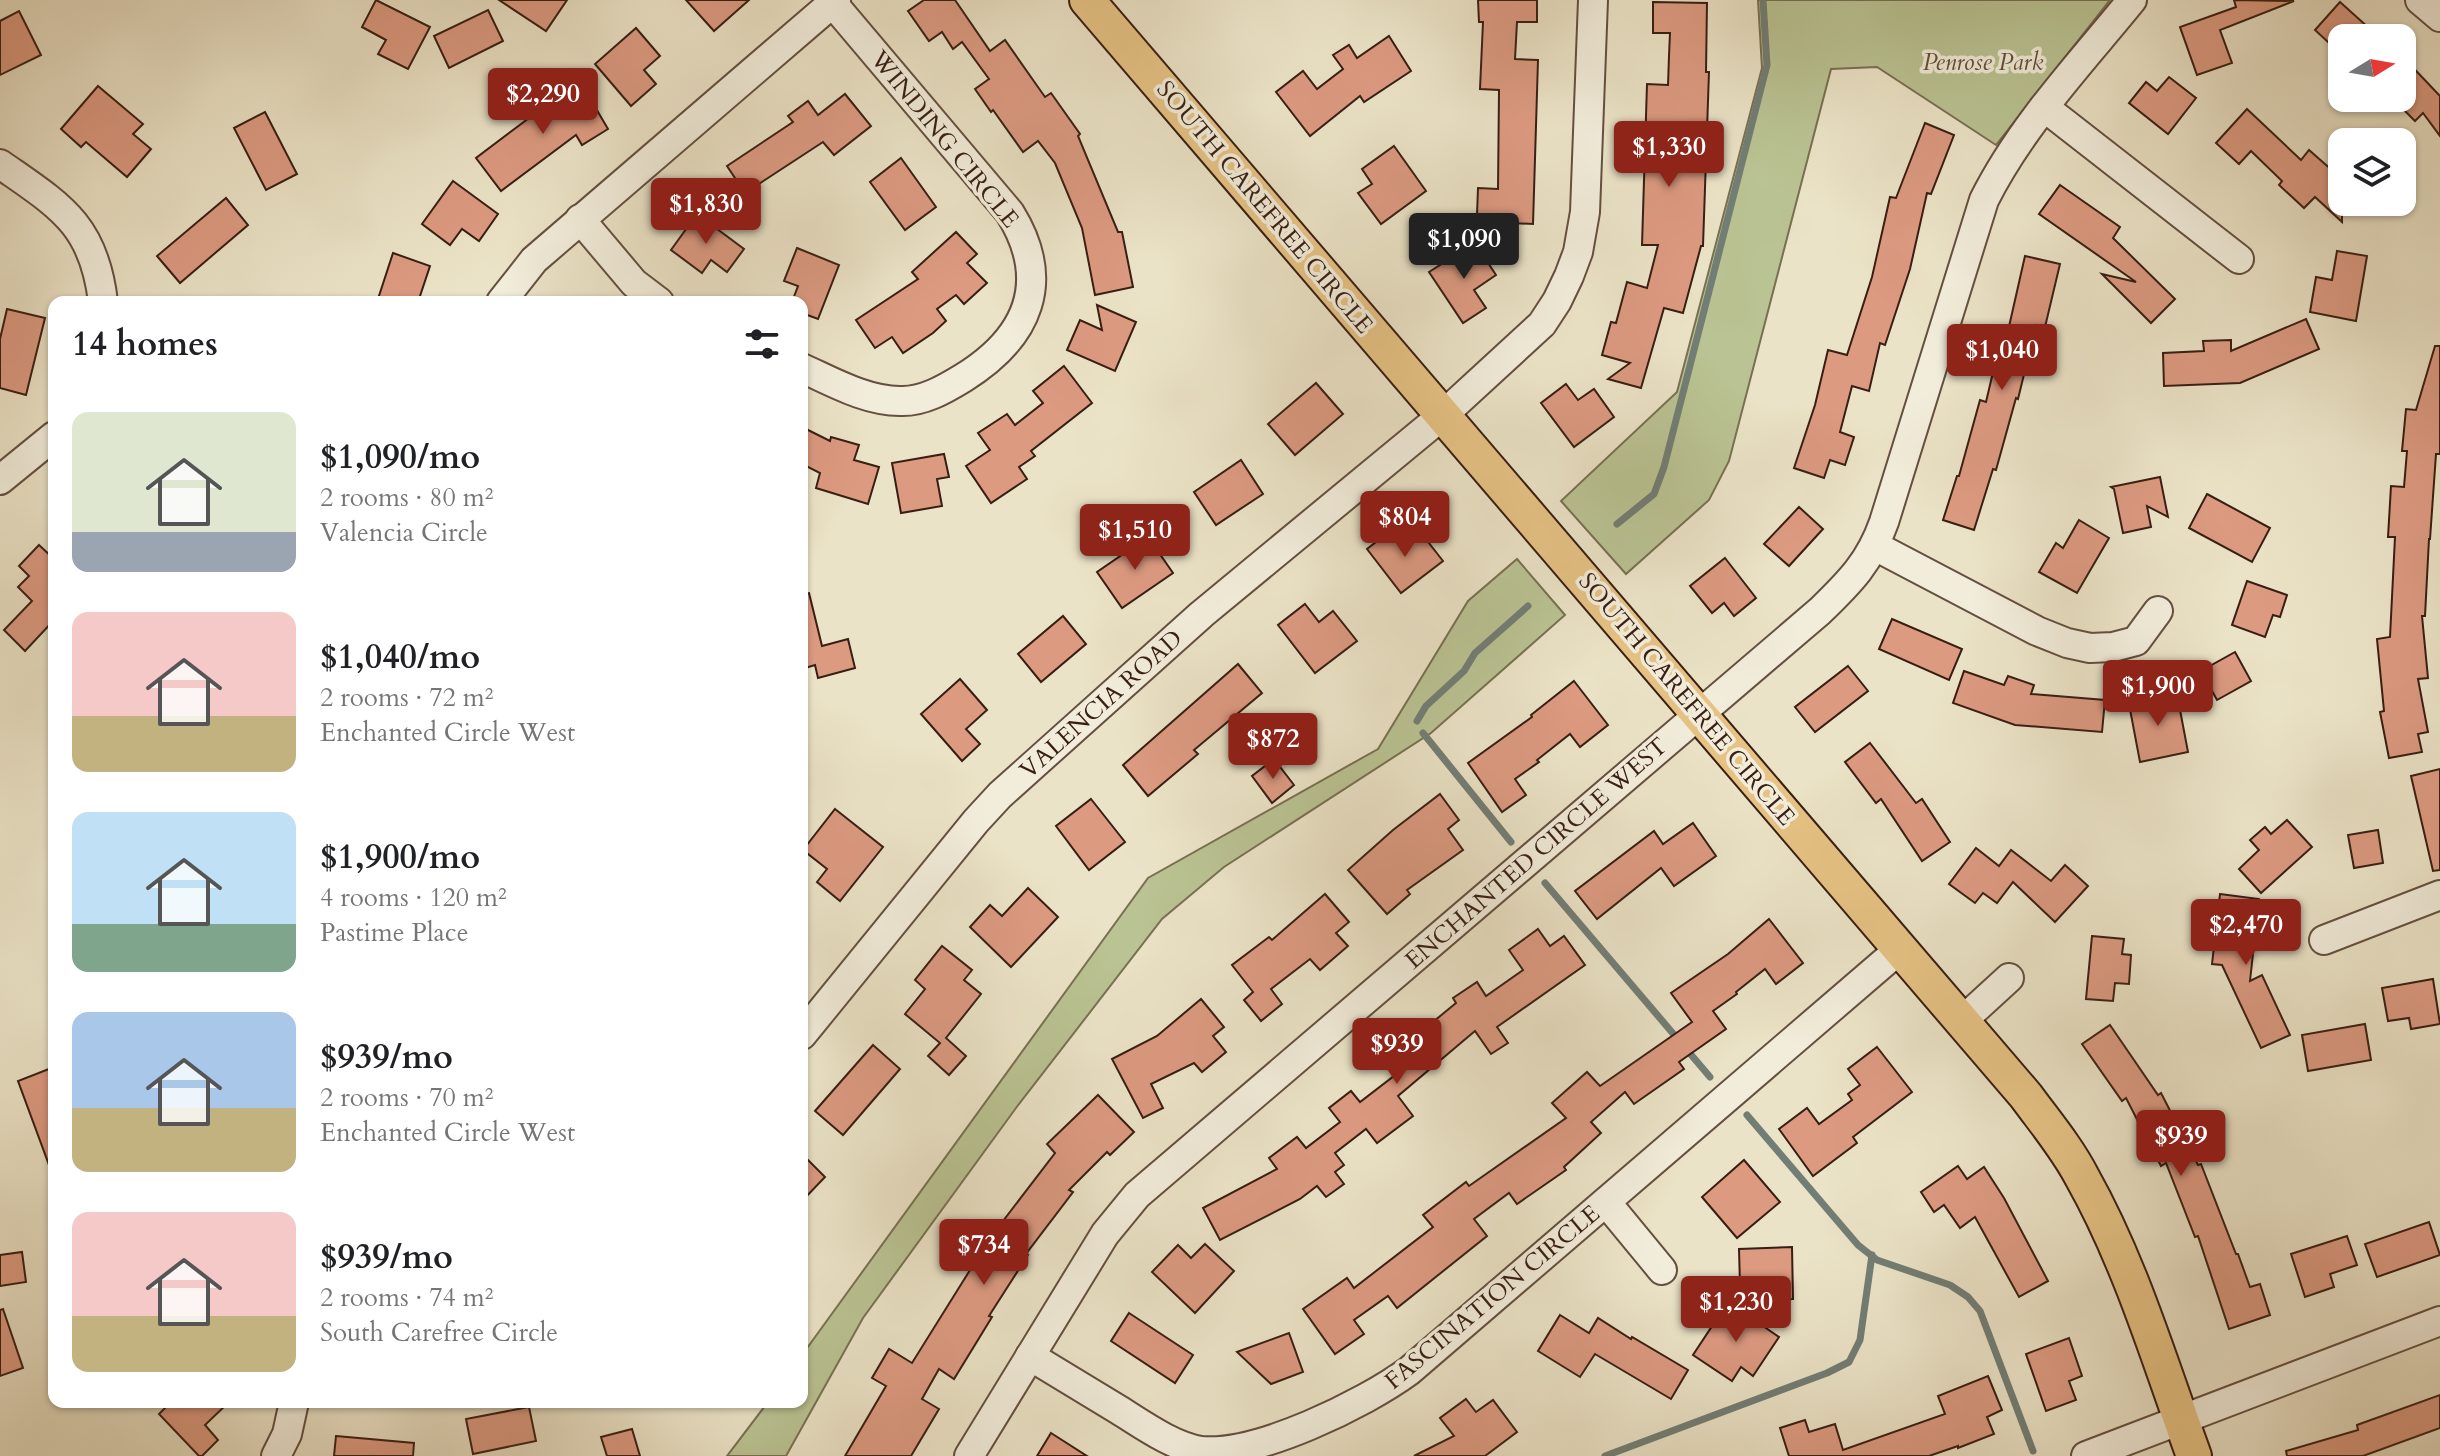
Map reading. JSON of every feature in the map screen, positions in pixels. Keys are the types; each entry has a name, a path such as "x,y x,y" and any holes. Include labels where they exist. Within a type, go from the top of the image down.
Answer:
{"main road":[{"name":"SOUTH CAREFREE CIRCLE","path":"1087,0 2026,1096 2081,1175 2121,1258 2194,1456"}],"street":[{"name":"VALENCIA ROAD","path":"808,1028 1000,795 1202,614 1443,415 1542,324 1557,301 1578,252 1585,212 1593,0"},
{"name":"ENCHANTED CIRCLE WEST","path":"969,1456 1105,1234 1137,1195 1843,589 1875,546 1984,200 1996,175 2044,107 2132,0"},
{"path":"2420,0 2440,17"},
{"path":"506,296 534,260 833,1"},
{"name":"WINDING CIRCLE","path":"808,371 854,391 902,402 946,389 1008,341 1022,319 1033,277 1022,233 1010,213 833,1"},
{"path":"2044,107 2239,259"},
{"path":"0,164 75,223 96,262 102,296"},
{"path":"580,219 634,283 651,296"},
{"path":"0,480 48,441"},
{"path":"1875,546 2037,631 2067,643 2102,648 2136,641 2158,611"},
{"path":"2324,940 2440,895"},
{"name":"FASCINATION CIRCLE","path":"1030,1356 1147,1427 1200,1451 1229,1451 1260,1445 1333,1416 1385,1388 1409,1371 1901,948"},
{"path":"1962,1021 2009,978"},
{"name":"FASCINATION CIRCLE","path":"1606,1202 1662,1270"},
{"path":"2086,1456 2440,1321"},
{"path":"276,1456 287,1434 293,1408"}],"green space":[{"name":"Penrose Park","path":"1758,0 2110,0 1996,145 1877,67 1831,69 1729,461 1709,500 1626,574 1561,501 1677,392 1762,68"},
{"path":"1517,559 1565,615 1431,733 1224,867 1162,919 1016,1108 863,1318 786,1456 727,1456 763,1408 808,1408 808,1347 1148,878 1378,749 1468,601"}],"building":[{"path":"376,0 430,27 408,69 378,54 386,40 362,27"},
{"path":"499,0 567,0 546,31"},
{"path":"686,0 749,0 714,31"},
{"path":"924,0 955,0 990,51 1005,40 1045,97 1051,93 1080,134 1078,136 1118,232 1122,232 1133,287 1095,295 1082,228 1055,163 1038,141 1023,152 993,110 991,112 975,89 989,79 962,42 953,49 942,32 929,41 908,11"},
{"path":"1478,0 1537,0 1537,22 1517,22 1515,59 1538,60 1533,224 1510,223 1509,242 1476,240 1478,188 1498,189 1499,90 1480,89 1483,22 1479,22"},
{"path":"2234,0 2294,1 2220,30 2232,63 2197,75 2180,27 2236,7"},
{"path":"1653,2 1707,3 1706,72 1709,72 1703,246 1683,313 1664,308 1641,388 1608,379 1630,363 1602,355 1611,322 1616,323 1627,282 1647,288 1658,245 1642,245 1647,84 1668,85 1670,33 1653,33"},
{"path":"2340,2 2364,24 2328,24 2328,42 2315,30"},
{"path":"488,10 503,41 449,68 434,36"},
{"path":"19,11 41,55 0,75 0,21"},
{"path":"636,28 660,56 644,70 656,84 631,106 595,64"},
{"path":"1389,36 1411,71 1364,102 1360,96 1310,136 1276,92 1303,71 1317,89 1343,69 1333,55 1349,45 1357,58"},
{"path":"2416,71 2440,96 2440,136 2423,113 2415,121 2406,112 2416,112"},
{"path":"2169,77 2196,98 2168,134 2129,103 2146,82 2157,91"},
{"path":"581,83 608,129 582,145 576,135 501,191 476,158 536,110"},
{"path":"98,86 143,124 133,134 151,149 127,177 86,142 81,147 61,129"},
{"path":"845,94 871,126 834,155 823,142 745,193 727,166 793,122 788,116 808,101 818,115"},
{"path":"2247,109 2301,160 2309,150 2328,167 2328,209 2315,197 2304,208 2279,185 2282,181 2251,151 2239,164 2216,143"},
{"path":"265,112 297,174 266,190 234,128"},
{"path":"1925,123 1954,135 1931,194 1927,193 1910,269 1885,345 1880,343 1869,391 1852,386 1840,432 1854,437 1845,465 1830,460 1824,478 1794,468 1815,405 1828,350 1847,355 1872,277 1890,197 1896,198"},
{"path":"1394,146 1426,191 1381,224 1358,193 1372,184 1362,169"},
{"path":"901,158 936,207 905,230 870,182"},
{"path":"453,181 498,214 479,241 462,229 450,245 422,224"},
{"path":"2060,185 2120,227 2113,238 2175,299 2151,323 2102,274 2136,282 2039,214"},
{"path":"226,198 248,225 180,283 157,256"},
{"path":"697,214 744,249 727,272 711,260 702,273 671,250"},
{"path":"956,232 977,254 967,263 987,283 964,304 956,295 937,309 946,321 903,353 892,337 875,348 856,320 918,279 912,272"},
{"path":"1475,243 1496,275 1474,290 1486,308 1463,323 1429,272"},
{"path":"797,248 839,265 818,319 808,315 808,296 794,296 798,286 784,281"},
{"path":"2337,251 2367,256 2356,321 2310,312 2316,277 2332,280"},
{"path":"393,253 430,266 420,296 379,296"},
{"path":"2025,256 2060,264 2045,327 2036,325 2018,399 1974,530 1943,520 1980,400 1986,402 2003,330 2008,331"},
{"path":"1097,305 1136,322 1115,371 1067,350 1080,320 1102,330"},
{"path":"7,309 45,318 26,395 0,388 0,339"},
{"path":"2306,319 2319,349 2240,383 2164,386 2163,353 2204,351 2203,341 2231,340 2231,351"},
{"path":"2435,346 2440,346 2440,454 2436,454 2425,616 2422,616 2428,678 2418,679 2428,732 2418,734 2422,752 2389,758 2380,712 2384,711 2377,639 2390,637 2395,537 2388,537 2391,486 2404,487 2407,451 2402,451 2406,409 2416,410"},
{"path":"1064,366 1092,403 1031,451 1035,456 1019,467 1027,479 991,503 966,466 990,450 978,433 1007,414 1015,425 1043,403 1033,391"},
{"path":"1316,383 1343,414 1295,455 1268,424"},
{"path":"1566,384 1578,400 1594,389 1614,417 1574,447 1541,403"},
{"path":"808,430 830,441 831,437 859,445 854,460 879,467 868,504 816,488 820,473 808,467"},
{"path":"944,454 949,477 937,479 942,506 901,513 892,463"},
{"path":"1241,460 1263,494 1216,525 1194,492"},
{"path":"2160,477 2168,517 2147,506 2151,527 2123,533 2111,487"},
{"path":"2207,494 2270,528 2252,562 2189,528"},
{"path":"1799,507 1823,529 1789,566 1764,544"},
{"path":"2079,520 2109,538 2077,593 2039,572 2056,543 2063,548"},
{"path":"1393,529 1406,545 1421,533 1443,561 1401,593 1367,549"},
{"path":"1148,537 1173,573 1122,608 1097,572"},
{"path":"39,545 48,553 48,626 25,651 4,630 32,601 18,587 29,576 19,566"},
{"path":"1725,558 1756,598 1734,616 1724,603 1712,613 1690,586"},
{"path":"2247,581 2287,595 2280,617 2273,615 2265,637 2232,625"},
{"path":"808,593 822,646 848,639 855,668 818,678 815,665 808,667"},
{"path":"1305,604 1319,622 1333,611 1357,641 1315,673 1278,625"},
{"path":"1063,616 1086,644 1041,682 1018,654"},
{"path":"1892,619 1962,649 1949,680 1879,649"},
{"path":"2235,652 2251,681 2217,700 2201,671"},
{"path":"1238,664 1262,693 1194,750 1198,754 1148,796 1123,765"},
{"path":"1848,666 1868,691 1815,732 1795,707"},
{"path":"1964,671 2004,685 2008,676 2034,685 2031,694 2105,700 2102,732 2015,725 1953,703"},
{"path":"960,679 987,710 966,729 980,744 962,761 921,714"},
{"path":"1574,681 1608,725 1580,747 1570,734 1537,760 1539,762 1515,779 1526,795 1502,812 1468,763 1532,717"},
{"path":"2177,694 2188,752 2140,762 2129,704"},
{"path":"1870,743 1916,803 1922,799 1950,842 1922,861 1881,799 1876,803 1845,762"},
{"path":"1274,759 1294,785 1272,803 1252,776"},
{"path":"2440,769 2440,870 2433,871 2411,776"},
{"path":"1440,794 1459,820 1448,829 1463,850 1407,890 1410,894 1387,914 1348,870"},
{"path":"1091,799 1125,842 1089,870 1056,826"},
{"path":"835,809 883,847 840,901 817,882 827,869 808,854 808,844"},
{"path":"2287,820 2312,847 2261,893 2239,869 2259,850 2250,840 2265,827 2271,834"},
{"path":"1693,823 1716,856 1674,886 1661,868 1597,919 1575,891 1654,831 1663,844"},
{"path":"2378,830 2383,863 2354,868 2348,835"},
{"path":"1976,848 1999,866 2011,850 2051,881 2065,865 2088,886 2055,922 2013,882 1997,903 1983,893 1975,903 1949,884"},
{"path":"1028,888 1058,917 1011,967 970,927 990,905 1002,916"},
{"path":"1325,894 1349,922 1336,933 1348,946 1320,970 1310,959 1271,989 1282,1004 1261,1021 1244,1000 1253,992 1232,965 1269,937 1272,940"},
{"path":"2220,894 2259,899 2250,981 2262,975 2290,1035 2261,1048 2222,965 2212,964"},
{"path":"1769,919 1803,963 1776,984 1765,969 1713,1011 1726,1029 1679,1062 1684,1069 1634,1104 1625,1092 1591,1122 1601,1133 1564,1167 1566,1170 1517,1204 1509,1193 1474,1219 1487,1236 1397,1308 1388,1296 1354,1320 1364,1334 1335,1354 1303,1309 1347,1278 1354,1288 1433,1227 1423,1215 1466,1182 1469,1186 1566,1118 1552,1103 1587,1072 1600,1086 1692,1022 1671,993 1728,954"},
{"path":"1538,929 1550,946 1564,936 1585,965 1497,1027 1508,1043 1491,1054 1475,1031 1398,1096 1413,1116 1377,1143 1366,1129 1335,1153 1344,1165 1335,1172 1344,1184 1326,1197 1317,1186 1300,1199 1220,1240 1203,1208 1277,1169 1269,1158 1297,1137 1306,1148 1340,1122 1329,1108 1351,1091 1360,1102 1399,1072 1388,1059 1456,1003 1453,998 1477,982 1486,996 1523,970 1509,950"},
{"path":"2092,936 2124,939 2122,954 2131,955 2129,984 2115,983 2113,1001 2086,999"},
{"path":"942,946 972,970 964,980 981,994 946,1038 966,1056 949,1075 928,1056 940,1043 905,1014 925,989 915,980"},
{"path":"2433,979 2440,1024 2411,1029 2409,1018 2388,1021 2382,988"},
{"path":"1201,999 1224,1027 1213,1036 1226,1052 1202,1072 1194,1063 1151,1084 1163,1108 1143,1118 1112,1059 1157,1036"},
{"path":"2365,1024 2371,1060 2308,1071 2302,1035"},
{"path":"2110,1025 2158,1095 2161,1093 2198,1165 2201,1164 2250,1287 2260,1284 2270,1315 2229,1329 2198,1236 2195,1237 2166,1163 2161,1166 2126,1098 2122,1101 2082,1044"},
{"path":"873,1045 900,1069 843,1135 815,1111"},
{"path":"1877,1047 1912,1092 1853,1137 1857,1143 1813,1176 1779,1129 1807,1108 1819,1124 1852,1100 1848,1094 1860,1085 1848,1069"},
{"path":"48,1069 48,1162 18,1081"},
{"path":"1098,1095 1134,1132 1110,1155 1107,1152 1069,1190 1073,1192 1026,1254 954,1379 939,1369 922,1399 939,1409 911,1456 845,1456 886,1386 872,1378 889,1349 912,1363 990,1238 1055,1153 1047,1144"},
{"path":"808,1160 825,1177 808,1195"},
{"path":"1744,1160 1780,1202 1737,1238 1702,1197"},
{"path":"1958,1166 1967,1179 1984,1167 2048,1281 2019,1297 1975,1217 1960,1228 1944,1205 1934,1212 1921,1192"},
{"path":"2429,1222 2440,1255 2377,1277 2365,1244"},
{"path":"2347,1236 2357,1265 2330,1274 2334,1287 2305,1297 2291,1254"},
{"path":"1205,1244 1234,1271 1195,1313 1152,1272 1178,1245 1191,1258"},
{"path":"1792,1247 1793,1299 1730,1300 1740,1285 1739,1249"},
{"path":"22,1252 26,1282 0,1286 0,1255"},
{"path":"1728,1302 1779,1337 1753,1376 1741,1367 1732,1381 1693,1355"},
{"path":"3,1309 23,1368 0,1376 0,1310"},
{"path":"1129,1313 1193,1355 1175,1383 1111,1341"},
{"path":"1560,1315 1589,1333 1598,1318 1688,1370 1671,1399 1595,1354 1580,1377 1538,1351"},
{"path":"1289,1333 1303,1372 1271,1384 1237,1352"},
{"path":"2069,1338 2082,1376 2069,1381 2076,1400 2046,1411 2026,1354"},
{"path":"1988,1376 2002,1410 1987,1417 1994,1434 1929,1456 1789,1456 1780,1428 1805,1420 1809,1432 1835,1424 1843,1450 1945,1414 1938,1396"},
{"path":"2440,1395 2440,1428 2363,1456 2287,1456 2286,1451 2358,1430 2357,1425"},
{"path":"1466,1399 1476,1412 1493,1400 1517,1432 1485,1456 1414,1456 1454,1436 1440,1418"},
{"path":"165,1408 223,1408 205,1425 218,1440 199,1456 159,1414"},
{"path":"529,1408 536,1441 473,1454 466,1419"},
{"path":"632,1429 640,1456 607,1456 601,1437"},
{"path":"1051,1433 1087,1456 1037,1456"},
{"path":"336,1436 414,1443 413,1456 334,1456"}],"waterway":[{"path":"1617,524 1654,494 1664,467 1767,65 1763,0"},
{"path":"1417,721 1426,706 1464,671 1475,653 1528,606"},
{"path":"1423,733 1511,842"},
{"path":"1545,883 1710,1077"},
{"path":"1747,1115 1858,1245 1877,1260 1950,1285 1968,1297 1980,1311 2033,1451"},
{"path":"1605,1456 1849,1362 1860,1340 1872,1255"}]}
